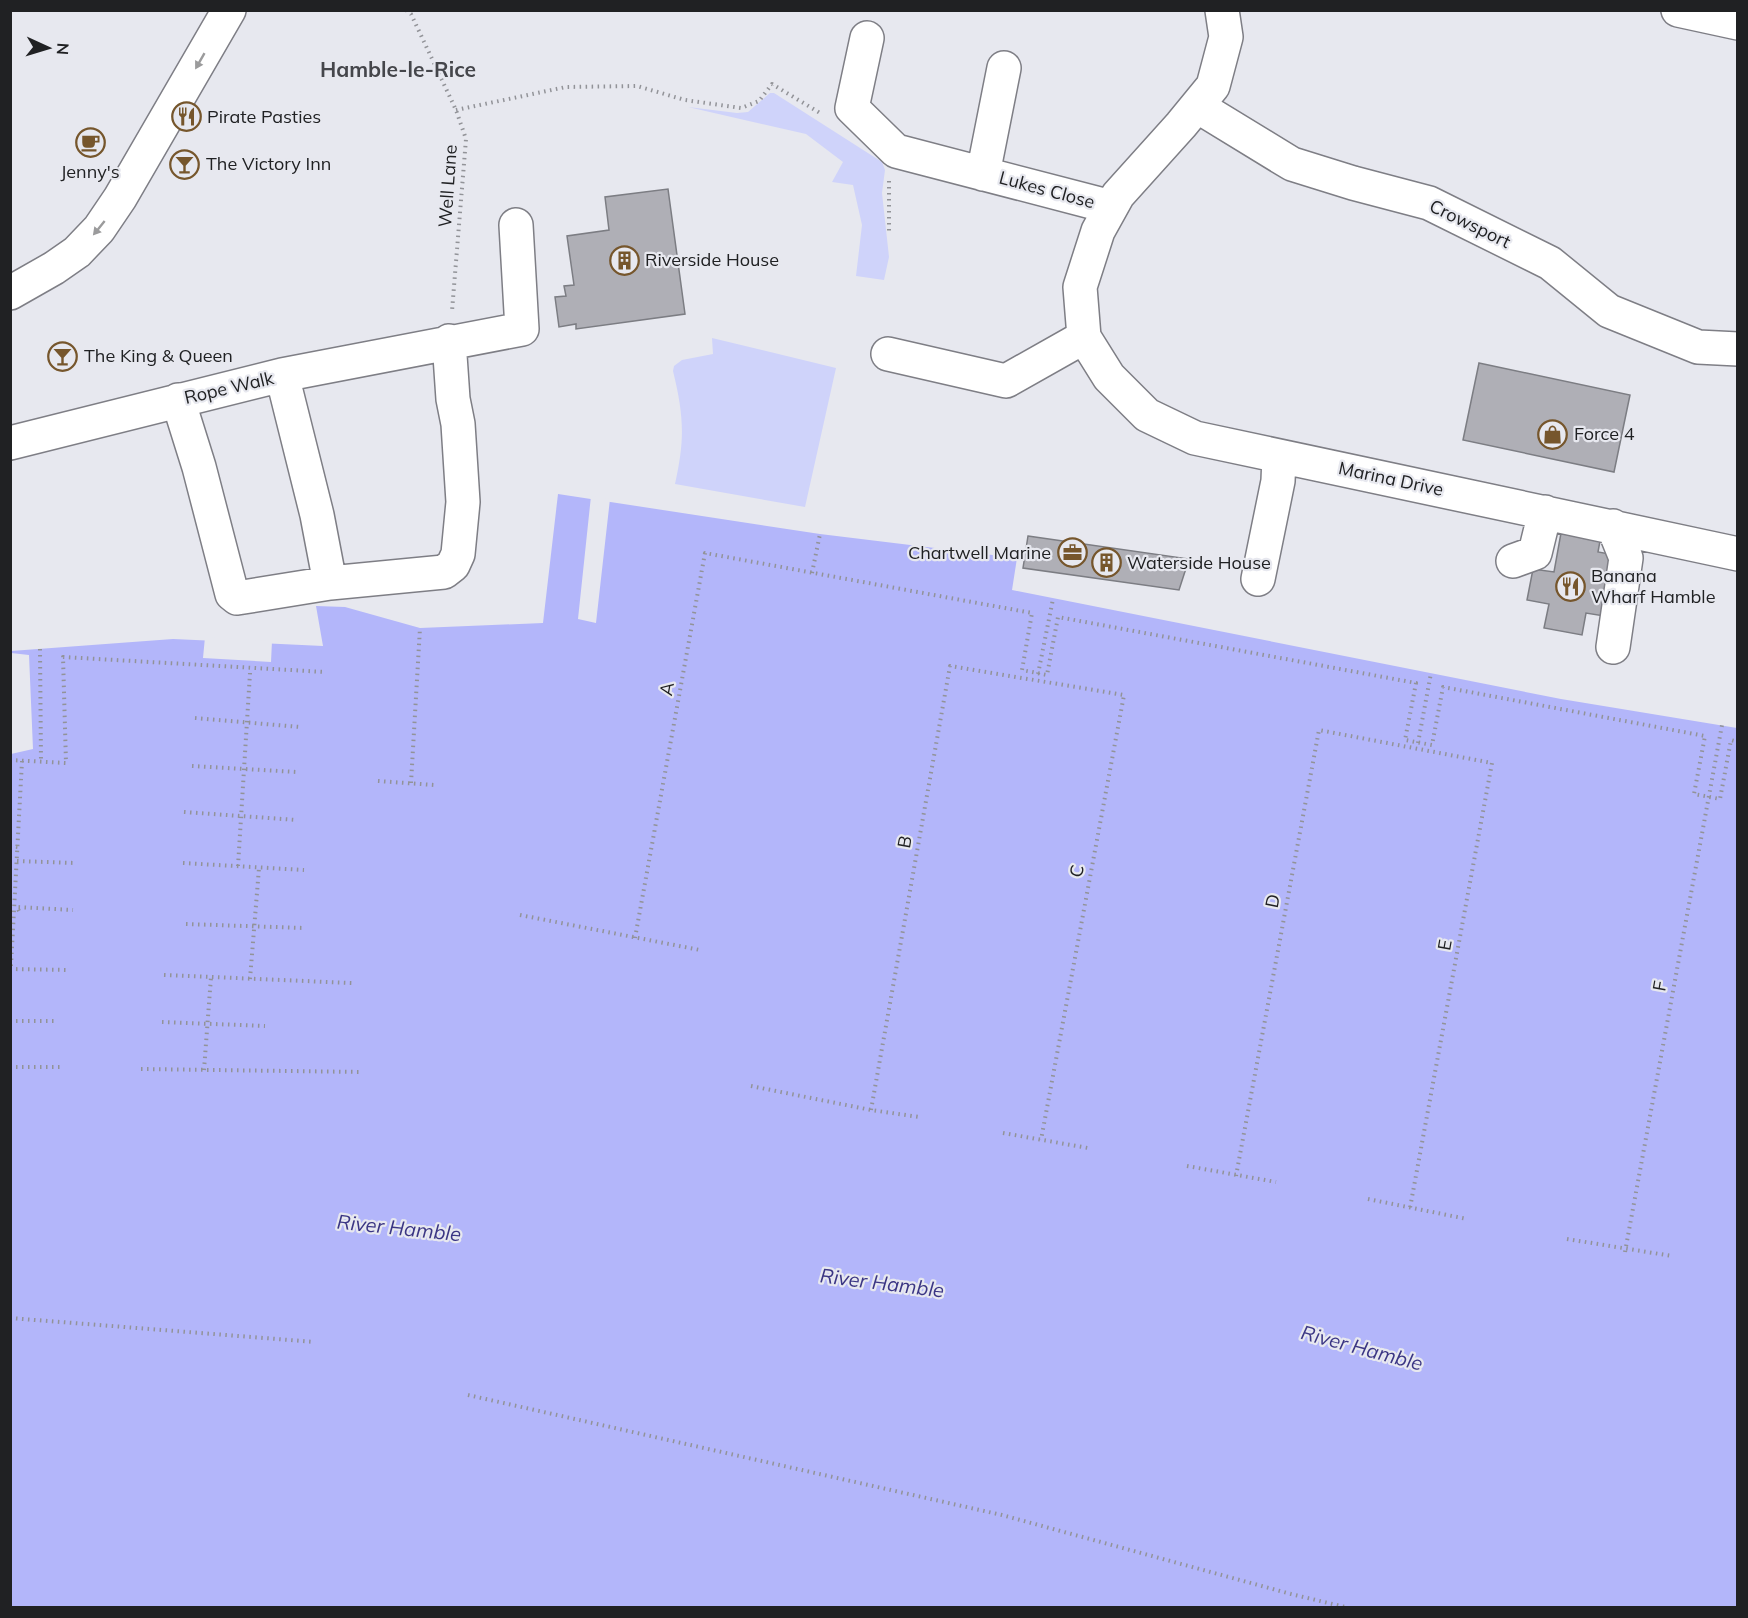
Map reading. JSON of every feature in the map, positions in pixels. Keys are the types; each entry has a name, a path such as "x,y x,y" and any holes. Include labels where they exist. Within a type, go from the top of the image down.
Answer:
{"street":[{"path":"10,293 77,252 99,229 120,198 229,10"},
{"name":"Marina Drive","path":"1222,10 1226,37 1213,86 1118,195 1098,231 1080,287 1084,337 1109,377 1147,414 1195,438 1737,554"},
{"path":"1678,10 1737,22"},
{"name":"Lukes Close","path":"867,38 852,108 896,151 1111,207"},
{"name":"Lukes Close","path":"983,174 1004,68"},
{"name":"Crowsport","path":"1197,106 1292,164 1429,203 1550,263 1609,311 1698,347 1737,350"},
{"name":"Rope Walk","path":"10,443 282,375 449,341 522,329 516,225"},
{"path":"888,354 1006,381 1084,337"},
{"path":"178,400 202,477 232,594 237,598 330,584 444,572 453,565 458,554 464,502 449,341"},
{"path":"282,375 317,515 330,584"},
{"path":"1258,579 1278,481 1279,456"},
{"path":"1513,561 1535,553 1545,512"},
{"path":"1613,526 1626,558 1613,647"}],"path":[{"name":"Well Lane","path":"406,10 411,14 456,110 466,139 449,341"},
{"path":"456,110 566,87 631,86 684,100 741,108 759,100 772,84 827,118"},
{"path":"889,232 890,174"},
{"path":"820,534 813,573 1032,613 1022,670 1047,675 1058,617 1416,683 1405,740 1432,745 1443,687 1705,736 1694,795 1720,799 1731,740 1737,742"},
{"name":"A","path":"635,938 705,553 813,573"},
{"path":"1037,680 1053,599"},
{"path":"411,783 420,628"},
{"path":"40,649 41,762"},
{"path":"10,760 66,763 63,657 325,672"},
{"name":"B","path":"871,1110 950,666 1037,680"},
{"path":"238,866 250,673"},
{"path":"1417,748 1431,673"},
{"name":"C","path":"1037,680 1124,695 1041,1140"},
{"path":"195,718 300,727"},
{"name":"F","path":"1626,1250 1722,725"},
{"name":"D","path":"1236,1176 1319,730 1417,748"},
{"name":"E","path":"1410,1208 1492,763 1417,748"},
{"path":"22,761 18,847 12,903 11,968 68,970"},
{"path":"192,766 297,772"},
{"path":"378,781 434,785"},
{"path":"184,812 297,820"},
{"path":"10,846 18,847"},
{"path":"17,861 75,863"},
{"path":"183,863 304,870"},
{"path":"250,979 259,868"},
{"path":"19,911 17,907 73,910"},
{"path":"520,915 700,950"},
{"path":"186,924 304,928"},
{"path":"164,975 352,983"},
{"path":"204,1070 211,977"},
{"path":"10,1020 56,1021"},
{"path":"162,1022 265,1026"},
{"path":"10,1067 63,1067"},
{"path":"141,1069 362,1072"},
{"path":"751,1086 871,1110 919,1117"},
{"path":"1003,1133 1088,1148"},
{"path":"1187,1166 1276,1182"},
{"path":"1368,1199 1467,1220"},
{"path":"1567,1239 1672,1256"},
{"path":"10,1318 315,1342"},
{"path":"468,1395 1002,1515 1349,1608"}],"shaded area":[{"path":"770,93 774,93 882,162 885,170 882,193 889,257 884,280 856,276 862,225 853,185 832,182 843,162 806,134 688,107 737,113 748,112"},
{"path":"712,338 836,368 805,507 675,484 682,428 674,366 682,360 713,354"}],"water":[{"name":"River Hamble","path":"558,494 820,534 1017,558 1012,590 1561,699 1737,728 1737,1607 11,1608 11,651 173,639 323,646 316,606 345,607 420,628 543,623"}],"pier":[{"path":"591,496 610,499 596,623 578,619"},
{"path":"205,637 272,641 271,662 203,658"},
{"path":"11,653 29,655 33,749 11,754"}],"building":[{"name":"Riverside House","path":"668,189 685,314 576,329 576,324 559,327 555,297 566,296 564,286 574,285 567,236 609,230 605,197"},
{"path":"1479,363 1630,395 1614,472 1463,440"},
{"name":"Banana Wharf Hamble","path":"1561,533 1600,541 1598,552 1615,555 1604,616 1586,613 1582,635 1544,628 1549,604 1527,600 1533,569 1554,572"},
{"name":"Waterside House","path":"1028,536 1189,559 1179,590 1023,568"}],"place":[{"name":"Pirate Pasties","path":"186,117"},
{"name":"Jenny's","path":"90,143"},
{"name":"The Victory Inn","path":"185,164"},
{"name":"Riverside House","path":"624,260"},
{"name":"The King & Queen","path":"63,356"},
{"name":"Force 4","path":"1553,434"},
{"name":"Chartwell Marine","path":"1072,553"},
{"name":"Waterside House","path":"1106,563"},
{"name":"Banana Wharf Hamble","path":"1570,586"}],"district":[{"name":"Hamble-le-Rice","path":"398,70"}]}
